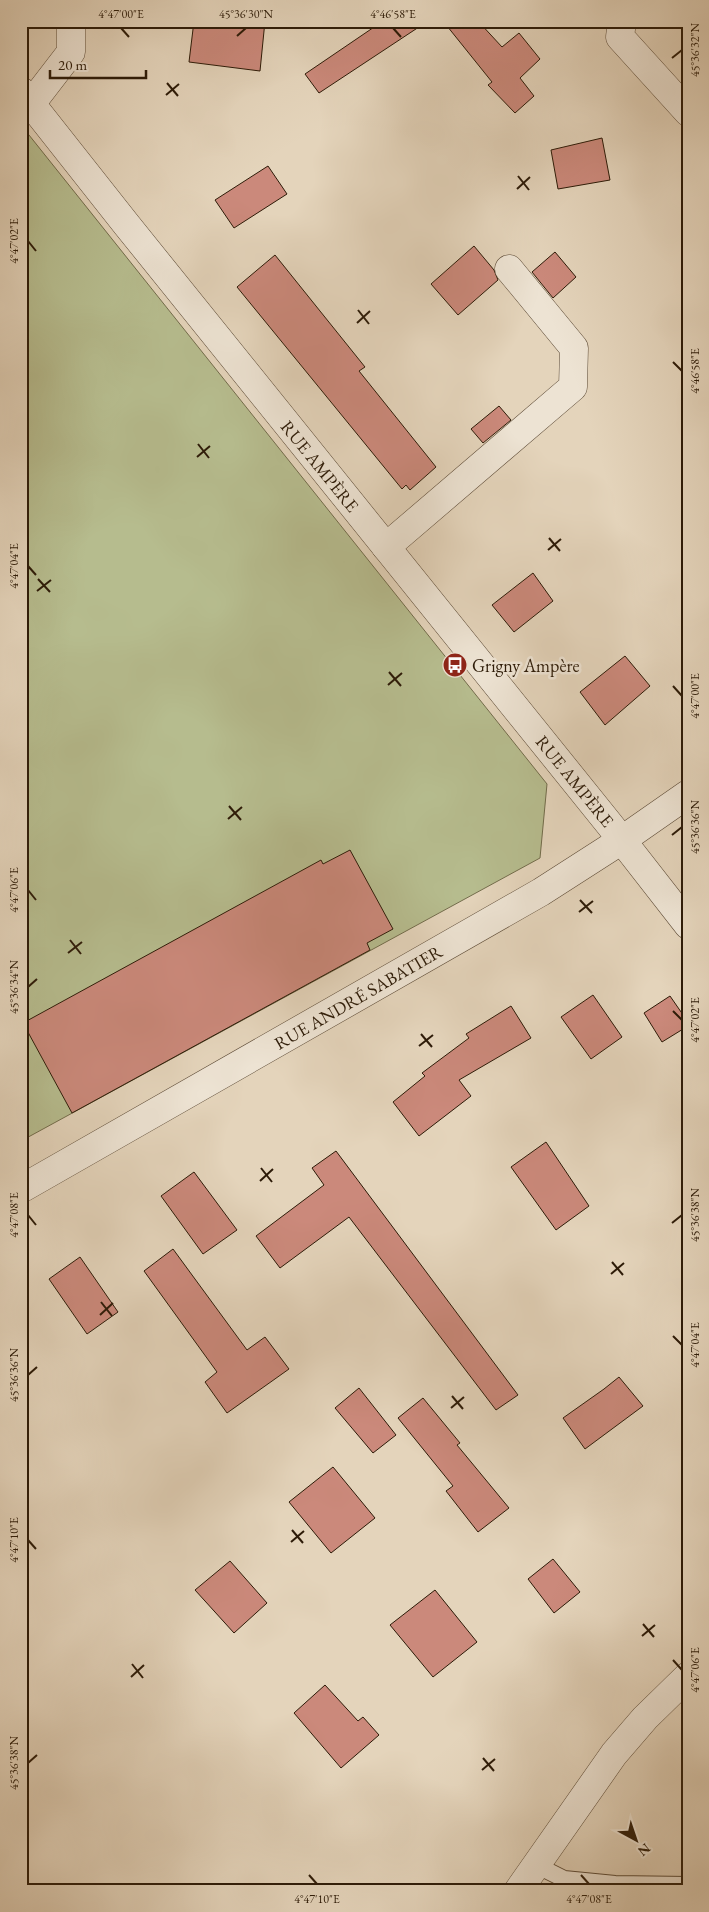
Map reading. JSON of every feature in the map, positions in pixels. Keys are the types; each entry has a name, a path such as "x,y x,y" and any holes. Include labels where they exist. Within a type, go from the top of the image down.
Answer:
{"street":[{"path":"26,97 71,52 71,21"},
{"path":"622,21 620,36 688,112"},
{"name":"RUE AMPÈRE","path":"26,97 622,840 688,925"},
{"path":"386,547 573,387 574,348 509,269"},
{"name":"RUE ANDRÉ SABATIER","path":"21,1189 541,892 622,840 688,794"},
{"path":"518,1891 548,1845 614,1754 645,1718 688,1676"}],"lane":[{"path":"536,1865 564,1879 615,1884 688,1885"}],"green space":[{"path":"21,125 547,784 540,858 21,1141"}],"building":[{"path":"194,21 265,21 260,71 189,62"},
{"path":"383,21 428,21 319,93 305,74"},
{"path":"443,21 478,21 502,47 519,33 540,59 520,78 534,96 515,113 488,85 492,82"},
{"path":"602,138 610,180 558,189 551,150"},
{"path":"268,166 287,194 234,228 215,200"},
{"path":"474,246 494,270 498,280 458,315 431,284"},
{"path":"555,252 576,277 553,298 532,272"},
{"path":"275,255 365,367 359,371 436,467 410,490 406,485 402,489 237,287"},
{"path":"499,406 511,420 483,443 471,429"},
{"path":"533,573 553,601 514,632 492,605"},
{"path":"625,656 650,686 605,725 580,692"},
{"path":"350,850 393,929 367,943 370,950 72,1113 23,1023 321,860 323,864"},
{"path":"593,995 622,1037 591,1059 561,1017"},
{"path":"670,996 688,1022 688,1026 662,1042 644,1013"},
{"path":"511,1006 531,1038 459,1080 471,1096 419,1136 393,1102 425,1076 422,1073 469,1038 466,1034"},
{"path":"546,1142 589,1206 556,1230 511,1167"},
{"path":"336,1151 518,1395 496,1410 349,1217 280,1268 256,1236 324,1185 312,1168"},
{"path":"194,1172 237,1230 203,1254 161,1196"},
{"path":"173,1249 247,1350 265,1337 289,1369 227,1413 205,1382 217,1372 144,1271"},
{"path":"80,1257 118,1312 87,1334 49,1279"},
{"path":"619,1377 643,1406 585,1449 563,1418"},
{"path":"359,1388 396,1435 373,1453 335,1408"},
{"path":"423,1398 460,1443 457,1445 509,1508 478,1532 446,1491 453,1486 398,1418"},
{"path":"333,1467 375,1518 331,1553 289,1502"},
{"path":"553,1559 580,1592 554,1613 528,1579"},
{"path":"230,1561 267,1603 234,1633 195,1590"},
{"path":"435,1590 477,1642 433,1677 390,1625"},
{"path":"325,1685 358,1721 363,1717 379,1735 341,1768 294,1713"}],"place":[{"name":"Grigny Ampère","path":"455,665"}]}
